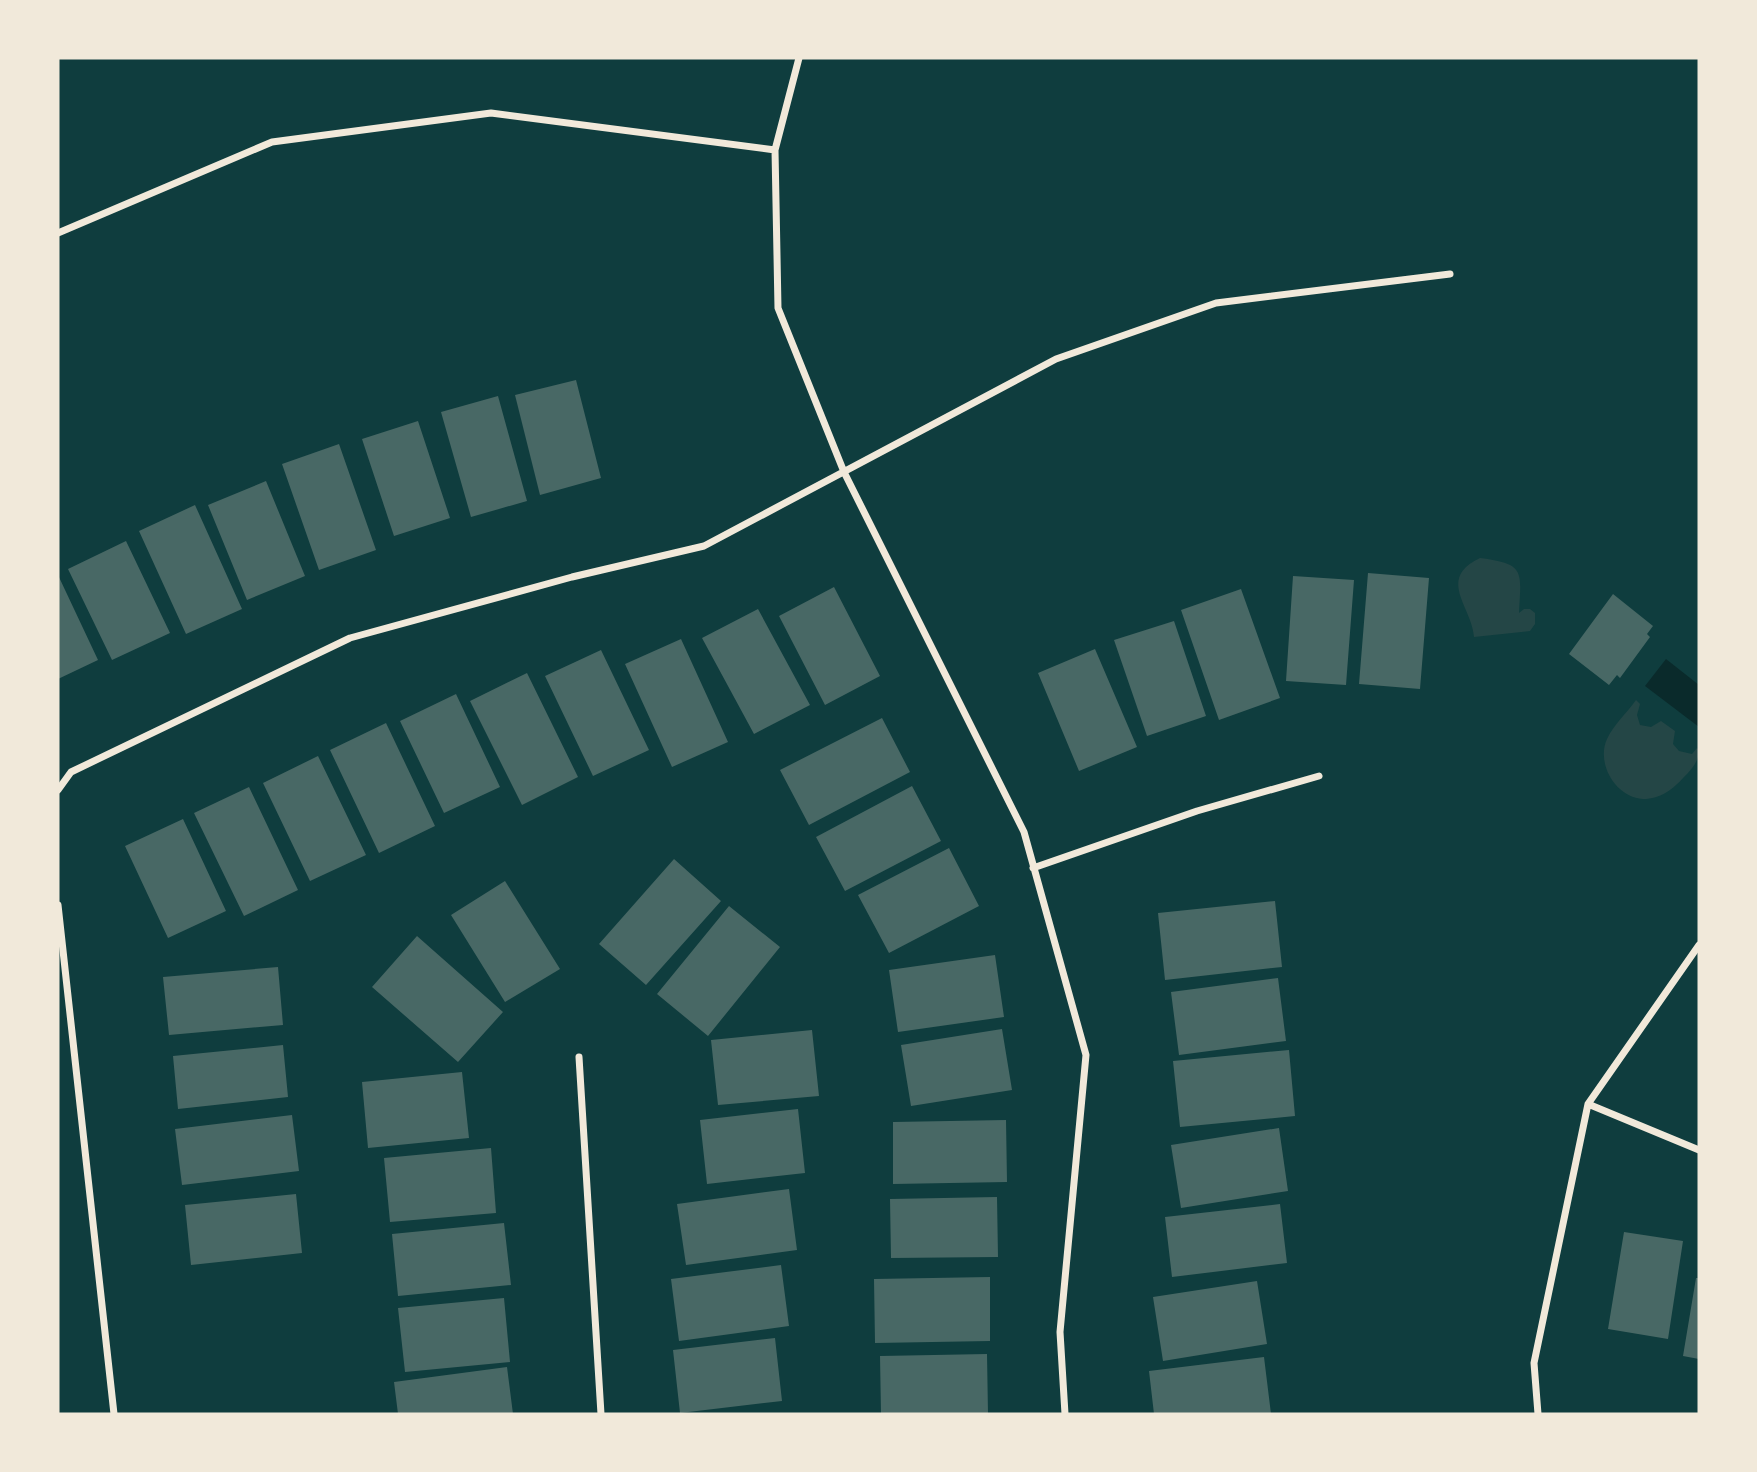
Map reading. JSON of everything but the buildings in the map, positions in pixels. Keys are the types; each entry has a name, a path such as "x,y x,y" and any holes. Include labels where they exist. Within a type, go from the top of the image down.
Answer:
{"street":[{"path":"799,58 775,150 778,308 844,472 1024,832 1086,1055 1060,1332 1065,1414"},
{"path":"58,233 272,142 491,113 775,150"},
{"path":"58,790 71,772 350,638 572,578 704,546 1056,359 1216,303 1450,274"},
{"path":"1033,868 1197,811 1319,776"},
{"path":"58,905 114,1414"},
{"path":"1538,1414 1534,1363 1588,1104 1699,945"},
{"path":"579,1057 601,1414"},
{"path":"1588,1104 1699,1150"}],"shaded area":[{"path":"1480,558 1506,563 1518,572 1519,613 1530,609 1535,613 1535,624 1530,631 1474,637 1458,584 1460,575 1467,566"},
{"path":"1666,659 1699,685 1699,727 1645,686"},
{"path":"1636,700 1640,704 1637,715 1640,725 1651,727 1661,721 1675,731 1673,744 1679,751 1692,754 1697,748 1699,750 1694,765 1680,781 1666,792 1649,799 1633,797 1616,785 1606,768 1604,758 1607,739"}]}
